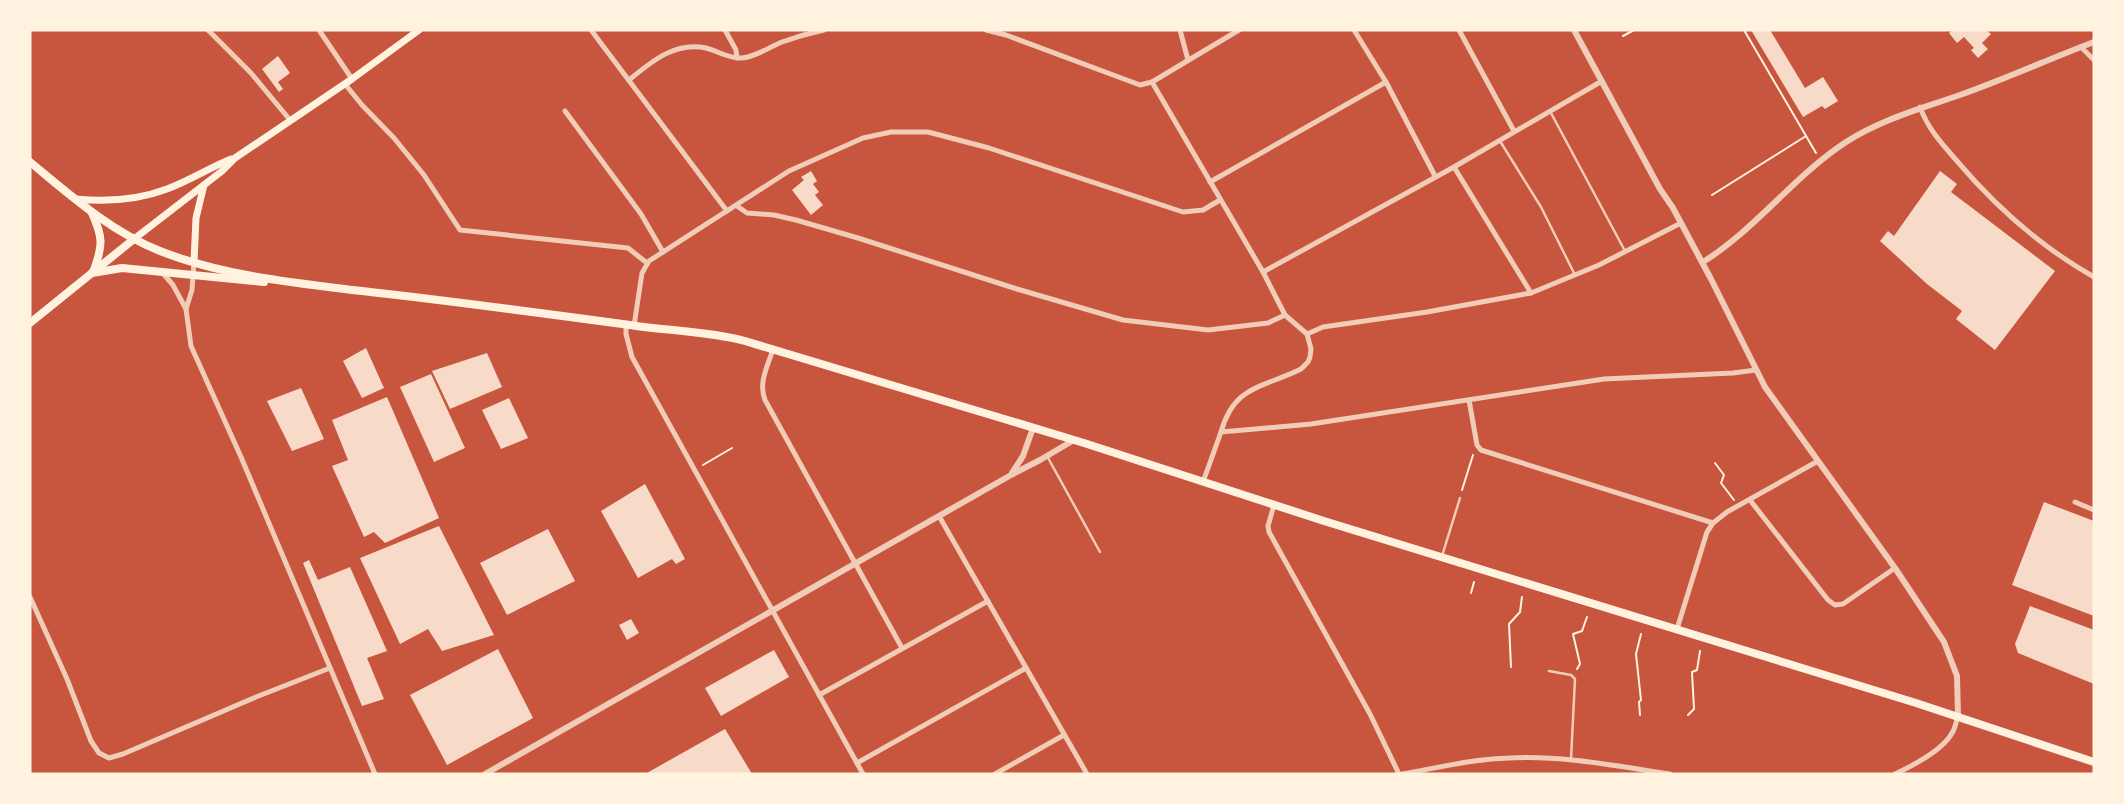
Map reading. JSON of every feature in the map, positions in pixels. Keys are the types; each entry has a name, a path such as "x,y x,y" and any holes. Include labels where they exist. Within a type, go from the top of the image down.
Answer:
{"main road":[{"path":"30,323 235,158 348,82 419,30"},
{"path":"76,199 124,199 152,194 169,189 235,158"},
{"path":"30,162 91,211 134,239 194,262 292,283"},
{"path":"194,262 196,218 205,184"},
{"path":"91,211 102,239 92,273"},
{"path":"92,273 122,268 292,283 739,339 1074,440 1274,505 1958,716 2094,762"}],"street":[{"path":"208,30 251,72 290,120"},
{"path":"319,30 362,105 394,138 424,176 460,230 628,248 647,263"},
{"path":"591,30 727,211"},
{"path":"725,30 736,50 737,58"},
{"path":"629,80 660,56 687,47 706,48 745,58 781,43 824,30"},
{"path":"986,30 1005,32 1140,85 1152,82 1239,30"},
{"path":"1180,30 1188,60"},
{"path":"1354,30 1386,82 1435,176"},
{"path":"1459,30 1514,131"},
{"path":"1574,30 1660,190 1682,223 1756,370 1777,405 1895,568 1944,642 1957,676 1958,716 1954,730 1946,741 1919,761 1895,774"},
{"path":"1703,262 1723,248 1820,160 1862,133 1889,119 1957,96 2094,42"},
{"path":"2081,47 2094,60"},
{"path":"1263,272 1602,81"},
{"path":"1152,82 1263,272 1285,316 1307,334 1311,349 1305,366 1239,398 1226,415 1203,481"},
{"path":"1210,182 1386,82"},
{"path":"1920,107 1932,133 1996,205 2058,254 2094,277"},
{"path":"565,111 641,214 663,252"},
{"path":"863,774 632,357 626,334 647,263 789,171 877,134 912,131 940,134 1175,210 1196,212 1220,200"},
{"path":"1454,166 1531,293"},
{"path":"737,206 747,213 785,218 858,237 1123,320 1208,330 1268,323 1285,316"},
{"path":"1307,334 1323,327 1531,293 1575,275 1682,223"},
{"path":"186,309 192,290 194,262"},
{"path":"161,271 173,285 186,309 191,346 375,774"},
{"path":"773,349 763,380 765,400 902,648"},
{"path":"1221,432 1311,424 1604,379 1756,370"},
{"path":"1469,400 1478,448 1485,452 1713,523"},
{"path":"1011,475 1023,456 1032,428"},
{"path":"485,774 1074,440"},
{"path":"1677,629 1707,532 1713,523 1818,461"},
{"path":"1750,500 1828,600 1835,605 1843,604 1895,568"},
{"path":"2075,502 2094,510"},
{"path":"1274,505 1269,532 1370,714 1400,774 1508,758 1571,759 1670,774"},
{"path":"939,516 1087,774"},
{"path":"30,597 91,741 96,750 108,758 331,668"},
{"path":"818,695 988,601"},
{"path":"857,763 1026,668"},
{"path":"995,774 1064,736"}],"lane":[{"path":"1550,111 1625,251"},
{"path":"1500,140 1541,207 1575,275"},
{"path":"1047,456 1100,552"},
{"path":"1442,556 1460,498"},
{"path":"1549,671 1573,676 1575,679 1571,759"}],"path":[{"path":"1623,36 1634,30"},
{"path":"1744,30 1820,160"},
{"path":"1712,195 1807,136"},
{"path":"695,470 732,448"},
{"path":"1460,498 1478,448"},
{"path":"1715,463 1724,475 1721,483 1739,506"},
{"path":"1471,593 1474,582"},
{"path":"1511,667 1509,624 1520,612 1522,597"},
{"path":"1573,676 1580,664 1573,634 1582,631 1587,617"},
{"path":"1640,715 1636,654 1641,634"},
{"path":"1688,715 1694,709 1692,672 1697,670 1699,651"}],"building":[{"path":"1751,30 1770,30 1805,88 1823,77 1838,101 1825,109 1822,106 1803,117"},
{"path":"1952,30 1986,30 1991,34 1982,43 1988,49 1978,58 1971,50 1974,48 1964,37 1957,43 1949,33"},
{"path":"278,56 290,73 278,82 283,89 279,92 262,69"},
{"path":"811,171 817,181 813,184 819,192 815,195 823,205 811,215 792,190 804,180 801,177"},
{"path":"1940,171 1957,184 1951,192 2055,271 1995,350 1956,319 1962,311 1927,284 1880,241 1888,231 1894,236"},
{"path":"366,348 384,388 362,398 343,361"},
{"path":"487,353 502,387 450,409 432,371"},
{"path":"431,374 465,448 434,462 400,387"},
{"path":"301,388 324,439 292,451 267,401"},
{"path":"387,397 439,518 385,543 374,532 364,537 332,466 348,460 332,420"},
{"path":"509,398 528,438 501,449 482,410"},
{"path":"645,484 685,559 676,564 672,559 638,578 601,511"},
{"path":"2044,502 2094,521 2094,616 2012,585"},
{"path":"439,526 494,635 442,651 428,629 400,644 360,558"},
{"path":"548,529 575,581 507,615 480,563"},
{"path":"309,560 318,580 350,567 387,651 367,658 384,699 362,706 303,563"},
{"path":"2030,606 2094,630 2094,684 2018,653 2015,644"},
{"path":"631,619 639,633 627,640 619,625"},
{"path":"498,649 533,718 447,765 410,695"},
{"path":"774,650 789,677 721,716 705,688"},
{"path":"725,729 752,774 645,774"}]}
